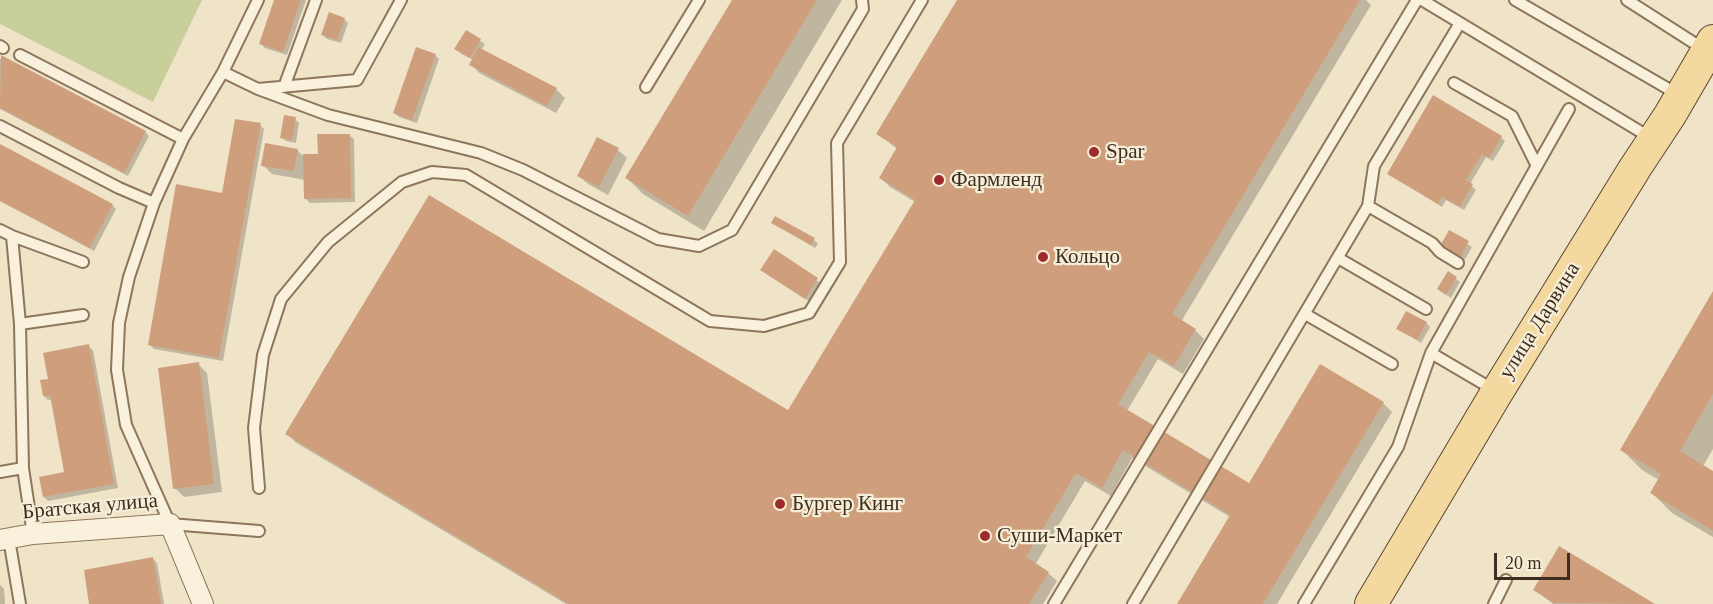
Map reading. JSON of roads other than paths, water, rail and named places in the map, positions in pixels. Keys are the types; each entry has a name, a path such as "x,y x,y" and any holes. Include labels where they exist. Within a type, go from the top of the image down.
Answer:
{"main road":[{"name":"улица Дарвина","path":"1371,604 1497,392 1682,96 1710,46"}],"street":[{"name":"Братская улица","path":"4,539 33,534 170,524 203,604"}],"lane":[{"path":"258,0 223,72 183,139 154,203 129,277 119,322 117,370 126,425 170,524 259,531"},
{"path":"285,87 316,0"},
{"path":"258,89 357,80 401,0"},
{"path":"646,87 698,0"},
{"path":"223,72 258,89 328,115 481,153 523,170 658,239 699,246 732,230 863,9 862,0"},
{"path":"259,488 254,428 263,355 281,299 328,242 402,182 432,172 466,175 710,321 764,326 809,313 840,262 837,143 922,0"},
{"path":"1054,604 1420,0 1654,140"},
{"path":"1515,0 1682,96"},
{"path":"1627,0 1710,46"},
{"path":"1133,604 1368,206 1374,166 1460,23"},
{"path":"20,55 183,139"},
{"path":"1454,83 1512,116 1536,166"},
{"path":"1304,604 1398,447 1431,352 1569,109"},
{"path":"0,126 119,188 154,203"},
{"path":"1368,206 1432,243 1440,252 1458,263"},
{"path":"0,230 83,262"},
{"path":"12,236 20,324 23,468 33,534"},
{"path":"1338,258 1426,309"},
{"path":"1305,314 1392,364"},
{"path":"20,324 83,315"},
{"path":"1431,352 1497,392"},
{"path":"0,472 23,468"},
{"path":"4,539 20,604"},
{"path":"1494,604 1506,579"}],"place":[{"name":"Spar","path":"1094,152"},
{"name":"Фармленд","path":"939,180"},
{"name":"Кольцо","path":"1043,257"},
{"name":"Бургер Кинг","path":"780,504"},
{"name":"Суши-Маркет","path":"985,536"}]}
